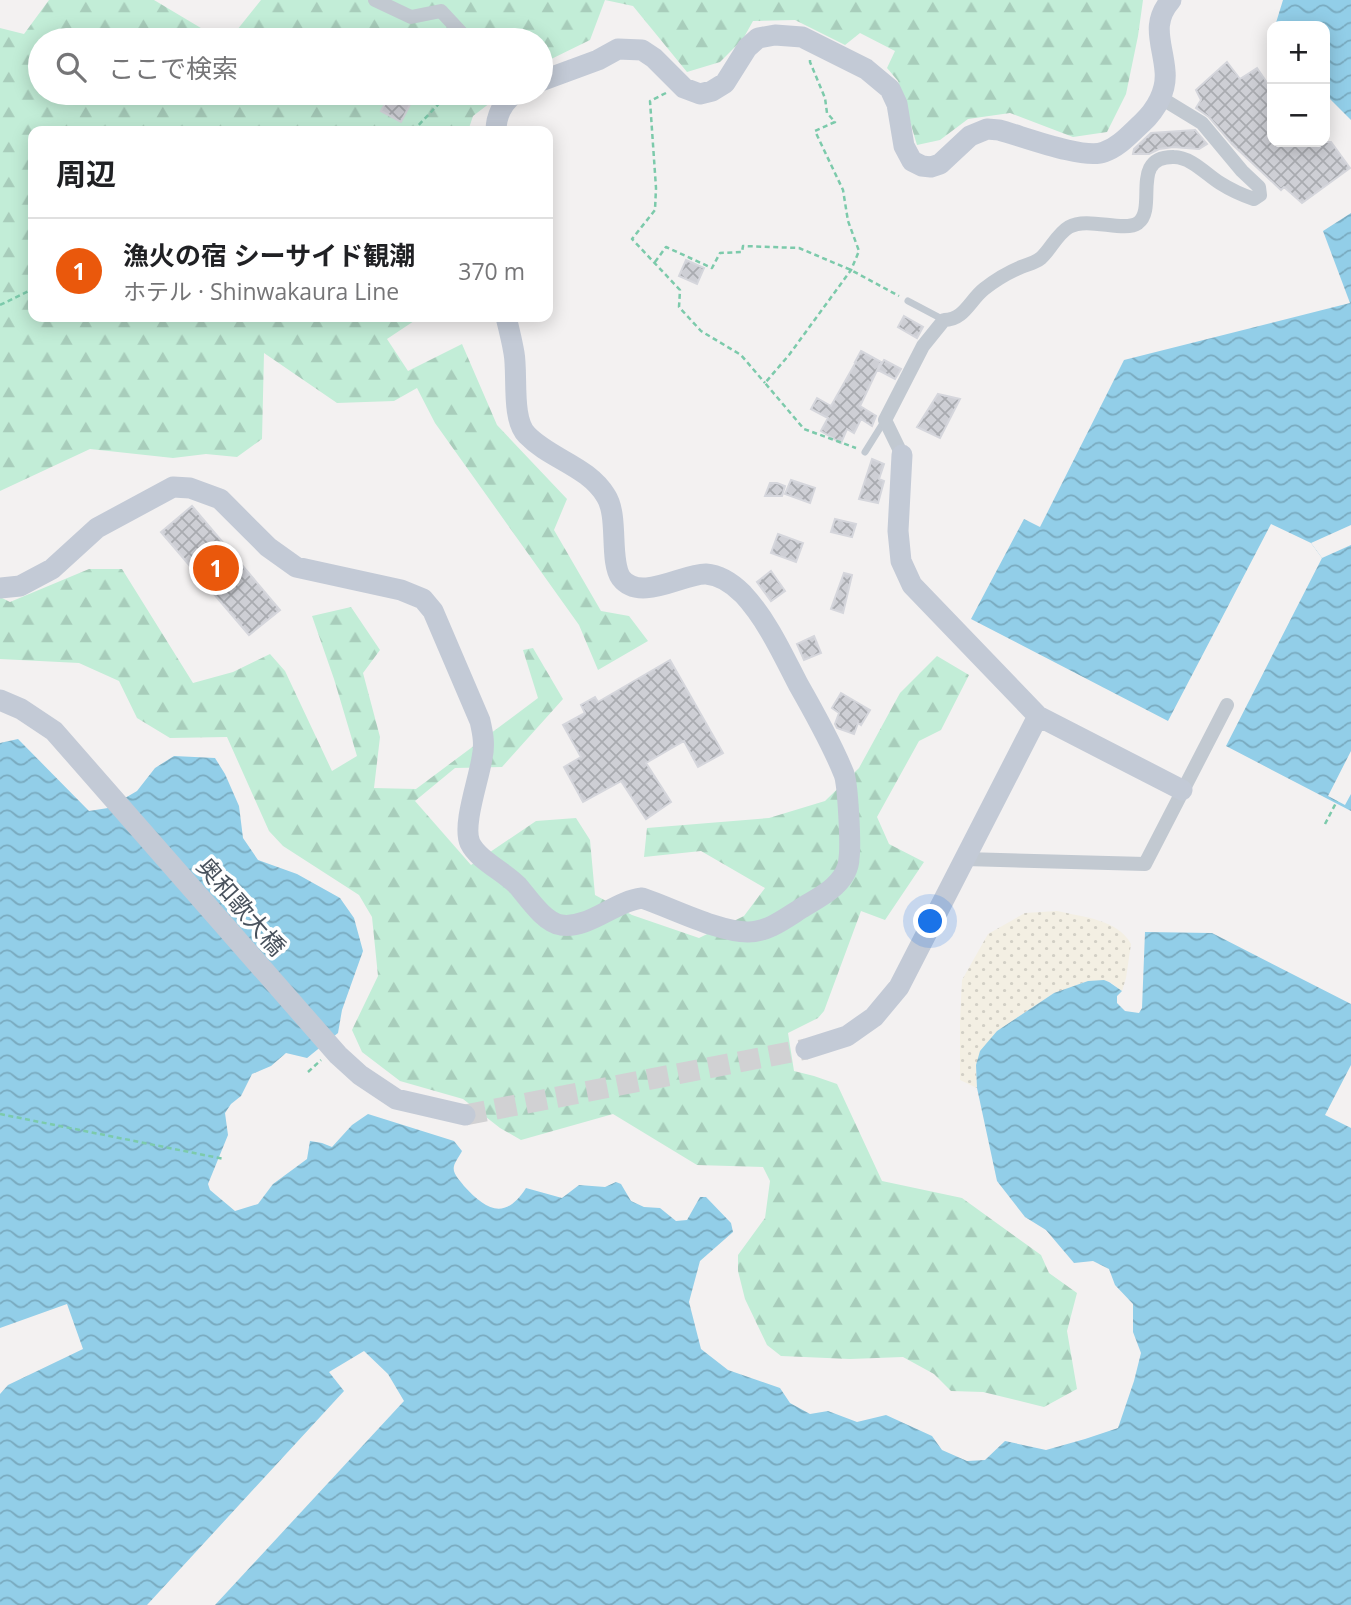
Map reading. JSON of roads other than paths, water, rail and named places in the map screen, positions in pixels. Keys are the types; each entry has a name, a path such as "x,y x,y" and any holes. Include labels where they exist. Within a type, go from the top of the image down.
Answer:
{"main road":[{"path":"553,77 598,60 618,49 642,50 654,58 684,88 700,94 725,83 747,48 758,38 775,35 802,37 866,69 890,89 897,104 904,146 912,161 922,166 940,164 970,136 987,129 1082,154 1100,154 1114,148 1150,116 1161,98 1166,74 1159,41 1159,25 1165,7 1171,0"},
{"path":"496,126 503,105"},
{"path":"0,588 20,586 52,569 97,528 173,487 190,488 220,499 268,547 296,567 401,590 423,599 433,611 480,721 484,737 483,756 469,818 471,844 486,860 513,880 546,917 559,925 572,925 600,916 630,899 642,898 730,930 749,932 772,927 832,889 845,872 850,857 845,776 761,615 742,593 730,583 704,574 658,587 644,588 621,579 607,497 594,480 525,434 518,417 514,355 507,322"},
{"path":"902,455 898,531 901,561 912,585 1038,716 1182,790"},
{"name":"奥和歌大橋","path":"0,700 21,709 54,731 330,1057 397,1098 465,1115"},
{"path":"806,1049 847,1036 874,1017 899,987 1038,716"}],"street":[{"path":"375,0 411,17 441,11 457,28"},
{"path":"902,455 885,420 923,346 944,320 953,320 970,307 983,290 1020,267 1037,261 1070,226 1083,223 1131,226 1140,222 1145,213 1149,169 1160,159 1176,157 1189,161 1221,184 1244,196 1254,199 1260,195 1259,187 1202,123 1161,98"},
{"path":"965,859 1144,863 1227,705"}],"lane":[{"path":"908,301 944,320"},
{"path":"865,452 885,420"}],"water":[{"path":"1283,0 1351,0 1351,120 1330,99 1330,21 1277,21"},
{"path":"1351,213 1351,811 1226,746 1322,558 1311,543 1271,524 1168,721 971,619 1024,519 1040,527 1124,360 1350,303 1323,231"},
{"path":"18,739 89,811 108,808 137,791 155,768 174,756 215,758 239,806 243,838 258,860 297,874 340,898 354,918 363,951 342,1010 338,1033 307,1058 286,1053 271,1066 252,1074 241,1096 225,1113 228,1135 208,1184 210,1190 235,1211 258,1204 273,1184 307,1159 310,1141 332,1147 352,1125 368,1114 454,1141 462,1151 454,1166 457,1177 480,1201 495,1208 511,1205 526,1188 562,1198 579,1185 605,1187 616,1182 621,1184 631,1201 644,1207 660,1208 676,1221 687,1220 700,1197 706,1197 731,1223 733,1232 700,1261 689,1302 701,1349 728,1370 780,1388 790,1403 810,1414 828,1411 857,1422 886,1415 932,1436 942,1450 967,1461 985,1460 1005,1441 1046,1450 1118,1428 1141,1353 1133,1332 1133,1304 1115,1285 1109,1269 1093,1261 1074,1263 1046,1230 1025,1217 997,1181 977,1088 976,1065 980,1051 997,1031 1054,993 1088,981 1109,982 1122,991 1117,996 1117,1003 1125,1011 1139,1013 1142,1008 1145,932 1212,933 1351,1004 1351,1605 0,1605 0,1394 8,1385 83,1349 67,1304 0,1328 0,743"}],"tunnel":[{"path":"465,1115 806,1049"}],"place":[{"name":"漁火の宿 シーサイド観潮","path":"216,568"}]}
